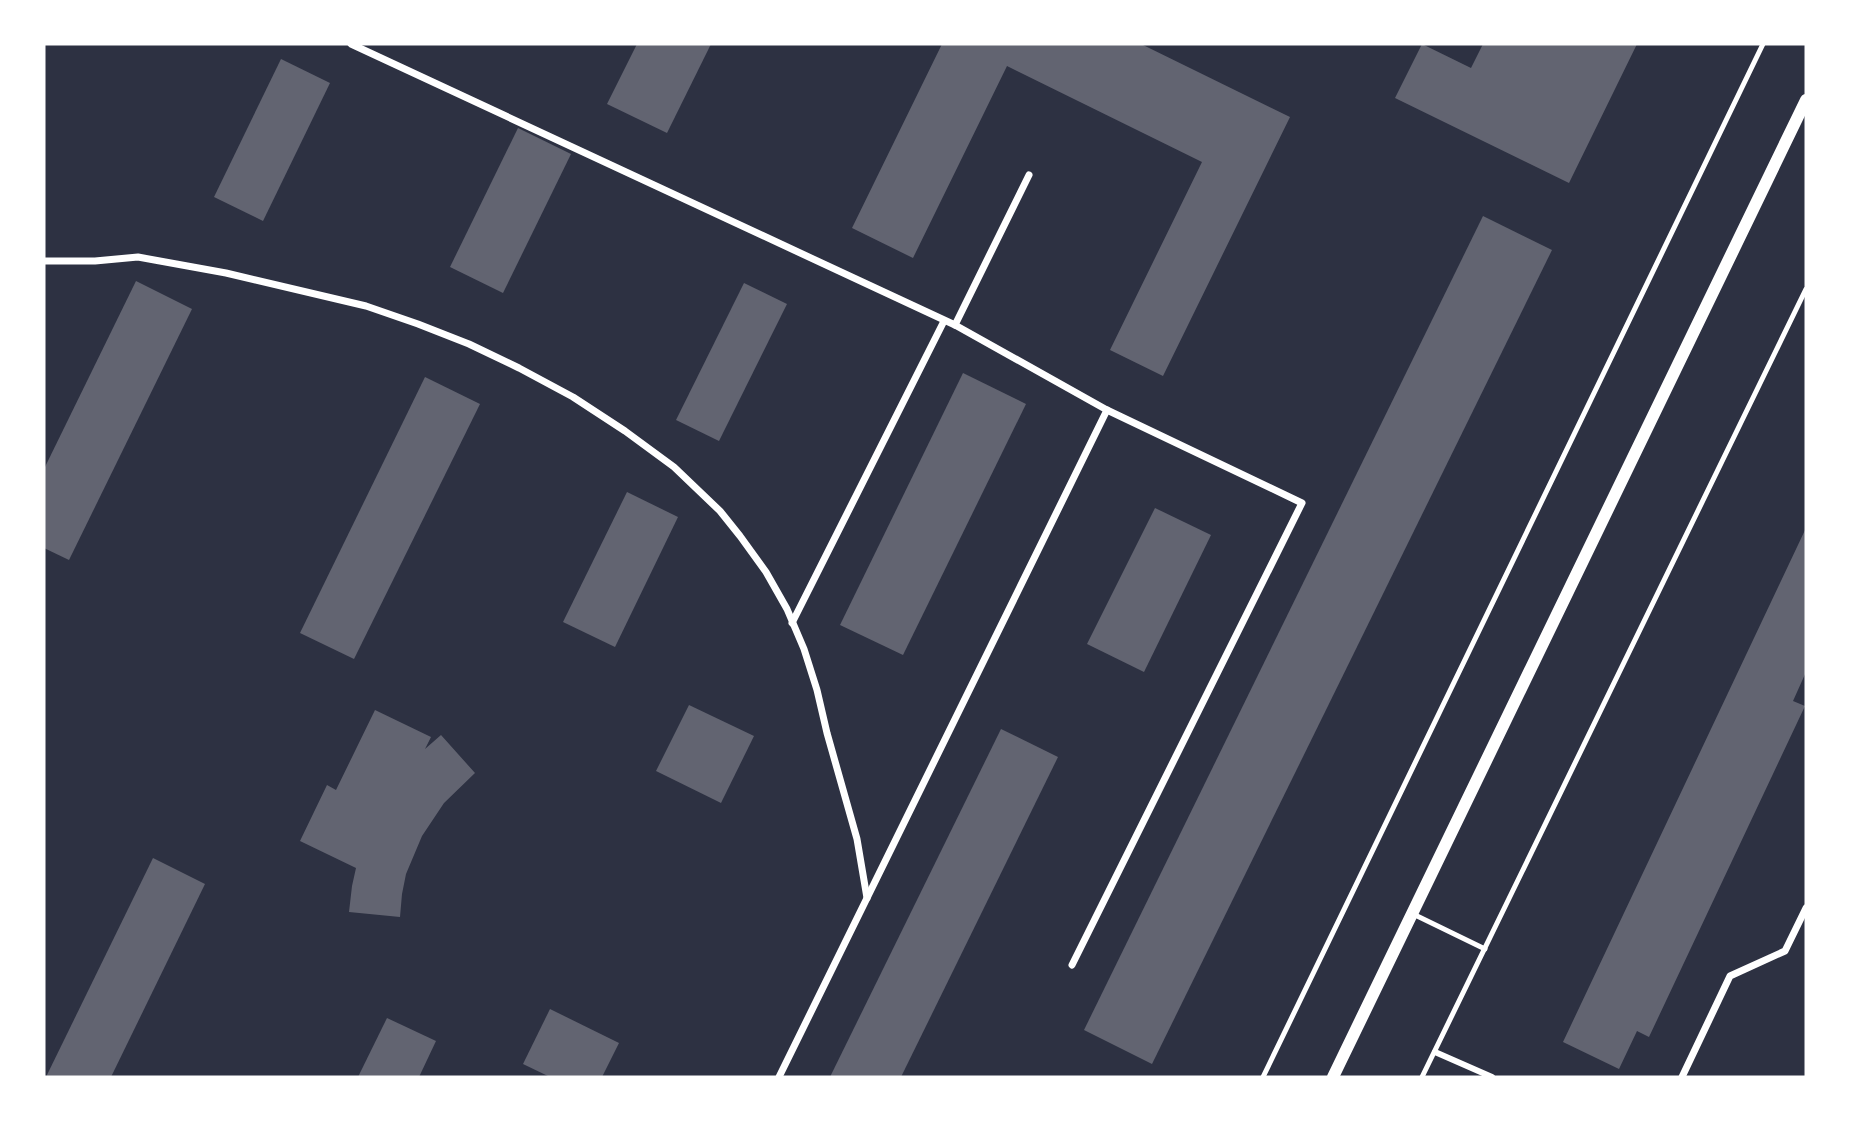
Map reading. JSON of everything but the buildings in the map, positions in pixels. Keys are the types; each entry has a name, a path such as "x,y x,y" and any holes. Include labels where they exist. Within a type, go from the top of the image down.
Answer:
{"street":[{"path":"351,44 955,325 1107,410 1302,503 1072,965"},
{"path":"1333,1077 1806,100"},
{"path":"955,325 1029,175"},
{"path":"44,261 95,261 138,257 226,273 366,306 470,344 519,368 573,397 674,467 720,512 766,572 787,609 817,690 857,839 867,898"},
{"path":"792,623 944,321"},
{"path":"779,1077 1107,410"},
{"path":"1682,1077 1730,976 1785,951 1806,908"},
{"path":"1435,1052 1492,1077"}],"lane":[{"path":"1263,1077 1763,44"},
{"path":"1422,1077 1806,289"},
{"path":"1413,914 1485,949"}]}
